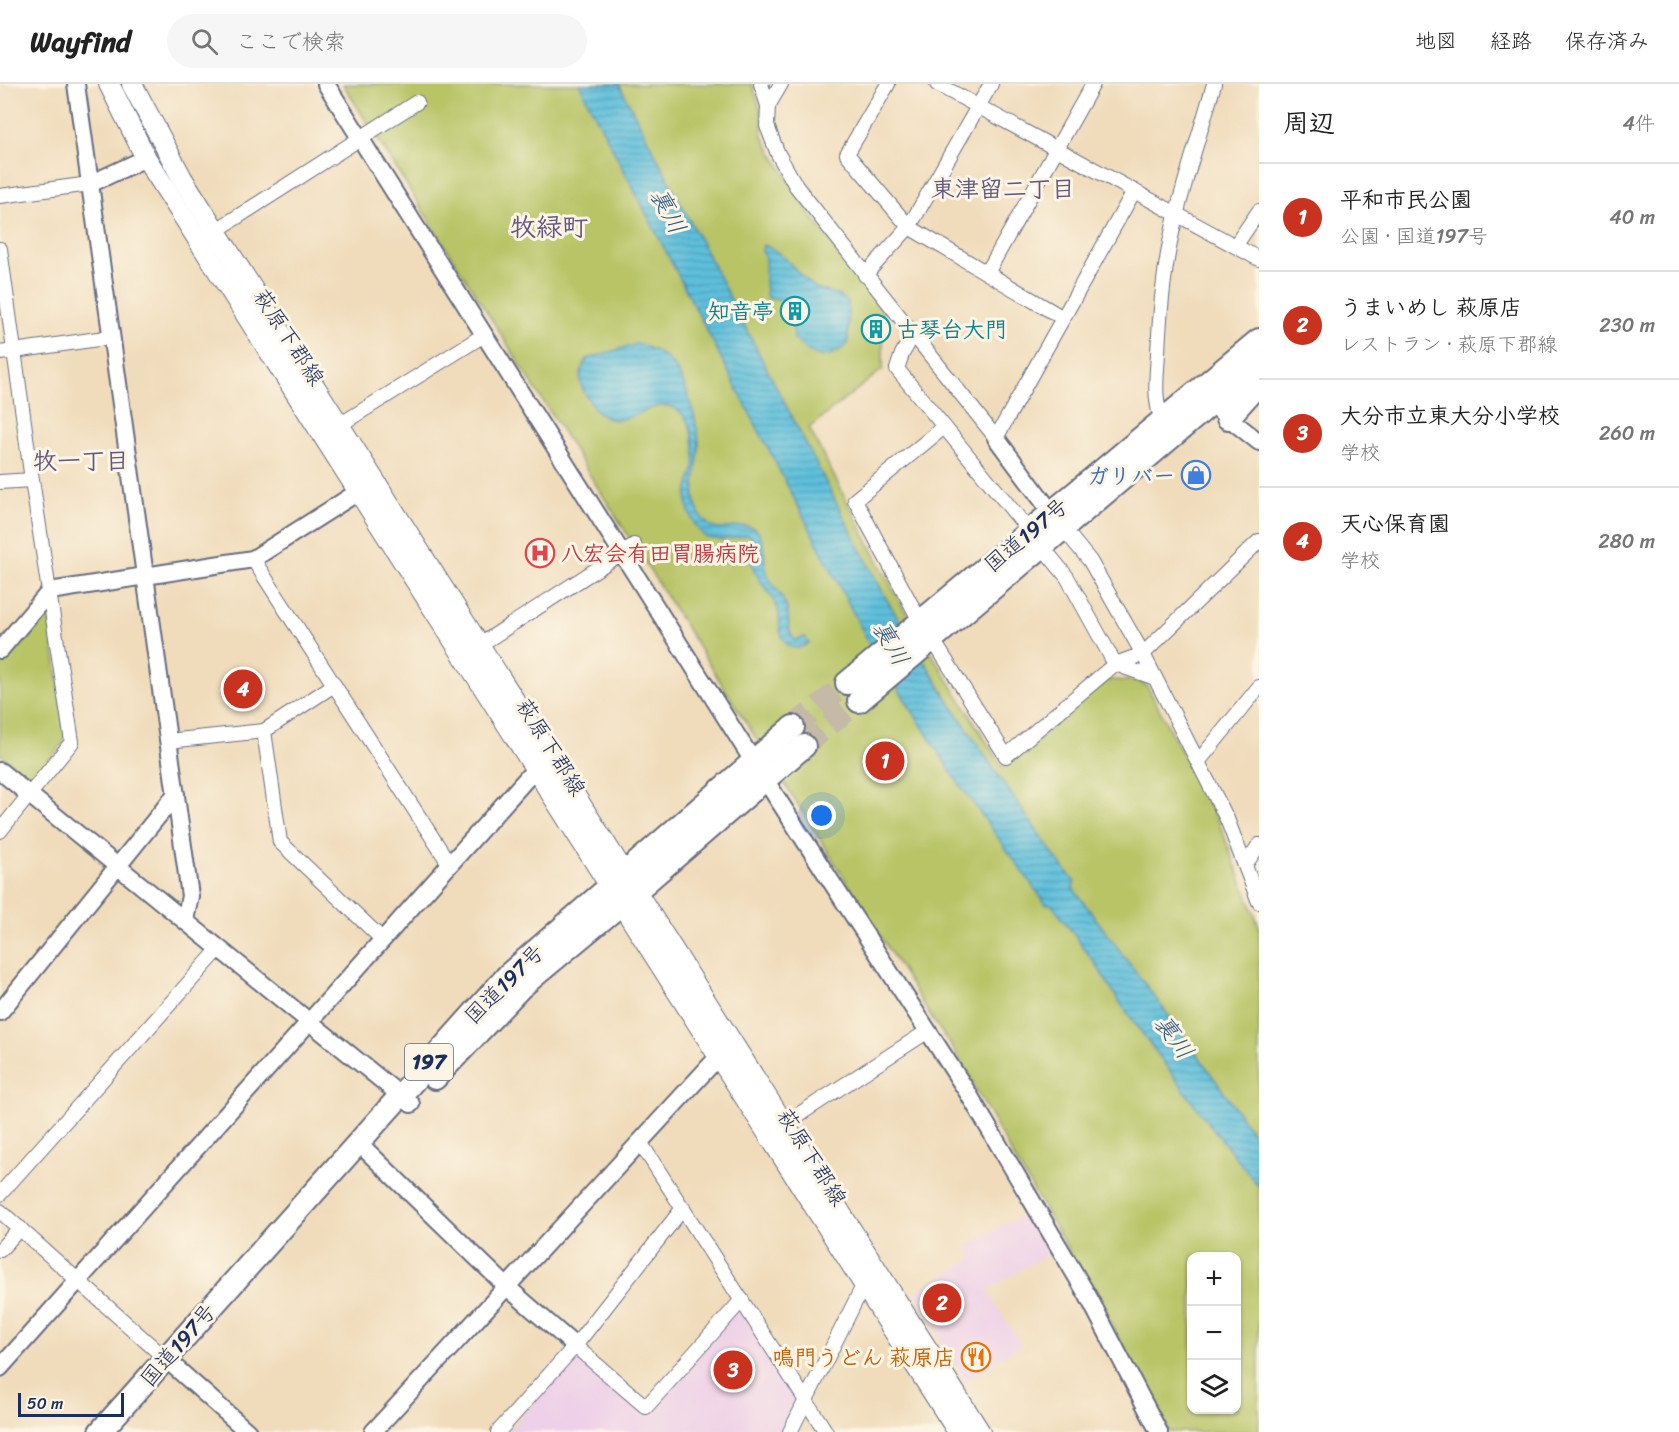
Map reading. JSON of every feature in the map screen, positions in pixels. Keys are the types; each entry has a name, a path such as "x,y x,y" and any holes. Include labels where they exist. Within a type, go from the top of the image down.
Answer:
{"highway":[{"name":"国道197号","path":"921,635 885,681 853,692 873,661 921,635 1058,520 1162,420 1213,404 1259,340"},
{"name":"国道197号","path":"1058,520 1213,404 1259,363"},
{"path":"1213,404 1259,383"},
{"name":"国道197号","path":"118,1432 171,1363 406,1099 753,761 792,727"},
{"name":"国道197号","path":"623,888 766,781 804,746"},
{"name":"国道197号","path":"100,1432 171,1363 368,1152 406,1099"}],"main road":[{"name":"萩原下郡線","path":"109,84 146,158 199,242 331,430 871,1278 980,1432"},
{"name":"萩原下郡線","path":"132,84 176,168 216,231 331,430"},
{"name":"萩原下郡線","path":"471,650 536,768 623,888"},
{"name":"萩原下郡線","path":"871,1278 958,1432"}],"street":[{"path":"76,84 190,896 185,920"},
{"path":"326,84 484,335 629,549 753,761"},
{"path":"761,84 768,106 767,126 778,154 796,186 996,438 1090,561 1143,654 1227,819 1259,902"},
{"path":"768,106 781,84"},
{"path":"888,84 847,154 909,227 1064,318"},
{"path":"937,84 1259,259"},
{"path":"865,275 909,227 991,84"},
{"path":"987,273 1093,84"},
{"path":"1162,420 1156,406 1159,321 1177,214 1214,84"},
{"path":"199,242 417,102"},
{"path":"0,196 90,184 146,158"},
{"path":"996,438 1134,191"},
{"path":"1235,246 1259,211"},
{"path":"0,249 72,742 0,831"},
{"path":"331,430 484,335"},
{"path":"912,335 897,369 1067,577 1115,664 1155,678"},
{"path":"0,353 112,338"},
{"path":"1213,404 1259,442"},
{"path":"944,427 855,500 921,635 1006,756 1115,664 1143,654 1259,541"},
{"path":"0,482 32,480"},
{"path":"0,650 50,591 253,559 367,486"},
{"path":"471,650 629,549"},
{"path":"253,559 450,865"},
{"path":"168,741 264,731 334,685"},
{"path":"1198,762 1259,687"},
{"path":"264,731 280,842 383,940"},
{"path":"0,1368 536,768"},
{"path":"0,771 406,1099"},
{"path":"766,781 968,1093 1088,1296 1159,1432"},
{"path":"0,1012 176,794"},
{"path":"1245,865 1259,844"},
{"path":"0,1194 219,949"},
{"path":"776,1129 928,1031"},
{"path":"373,1432 727,1051"},
{"path":"640,1142 826,1432"},
{"path":"368,1152 507,1287 646,1407 742,1300"},
{"path":"498,1432 575,1346 683,1208"},
{"path":"0,1211 248,1432"},
{"path":"0,1250 20,1228"},
{"path":"790,1432 871,1278"}],"shaded area":[{"path":"1028,1212 1051,1252 987,1290 1021,1345 966,1381 914,1293 973,1258 967,1246"},
{"path":"742,1311 798,1397 784,1432 507,1432 578,1355 647,1416 736,1312"}],"green space":[{"path":"343,84 752,84 761,111 763,137 774,156 812,217 883,308 883,369 809,428 900,603 1003,768 1107,680 1138,681 1147,686 1219,823 1259,926 1259,1432 1169,1432 1099,1302 1010,1151 956,1053 931,1017"},
{"path":"43,612 49,616 66,733 64,742 35,778 30,778 0,754 0,665"}],"water":[{"name":"裏川","path":"579,84 619,84 887,600 996,772 1075,882 1073,888 1193,1048 1259,1142 1259,1187 1200,1112 1118,1000 1095,963 1056,910 1051,904 1046,904 957,781 869,643"},
{"path":"763,245 780,254 810,284 823,291 836,294 848,302 848,344 832,354 820,356 794,339 793,324 805,317 805,308 799,301 767,297"},
{"path":"636,344 658,352 666,358 684,383 698,436 695,498 701,517 714,528 744,526 757,530 762,540 768,575 786,604 790,633 795,640 805,637 809,643 793,648 782,637 776,605 752,565 755,545 752,538 748,535 722,540 707,538 694,522 687,496 695,457 690,428 683,415 669,406 659,406 616,420 606,417 595,409 585,394 580,379 587,359"}],"tunnel":[{"path":"793,727 847,683"},
{"path":"804,746 859,701"}],"place":[{"name":"知音亭","path":"795,311"},
{"name":"古琴台大門","path":"876,329"},
{"name":"ガリバー","path":"1196,475"},
{"name":"八宏会有田胃腸病院","path":"540,553"},
{"name":"天心保育園","path":"243,689"},
{"name":"平和市民公園","path":"885,761"},
{"name":"うまいめし 萩原店","path":"942,1303"},
{"name":"鳴門うどん 萩原店","path":"976,1357"},
{"name":"大分市立東大分小学校","path":"733,1370"}],"district":[{"name":"東津留二丁目","path":"1003,189"},
{"name":"牧緑町","path":"549,227"},
{"name":"牧一丁目","path":"81,461"}]}
